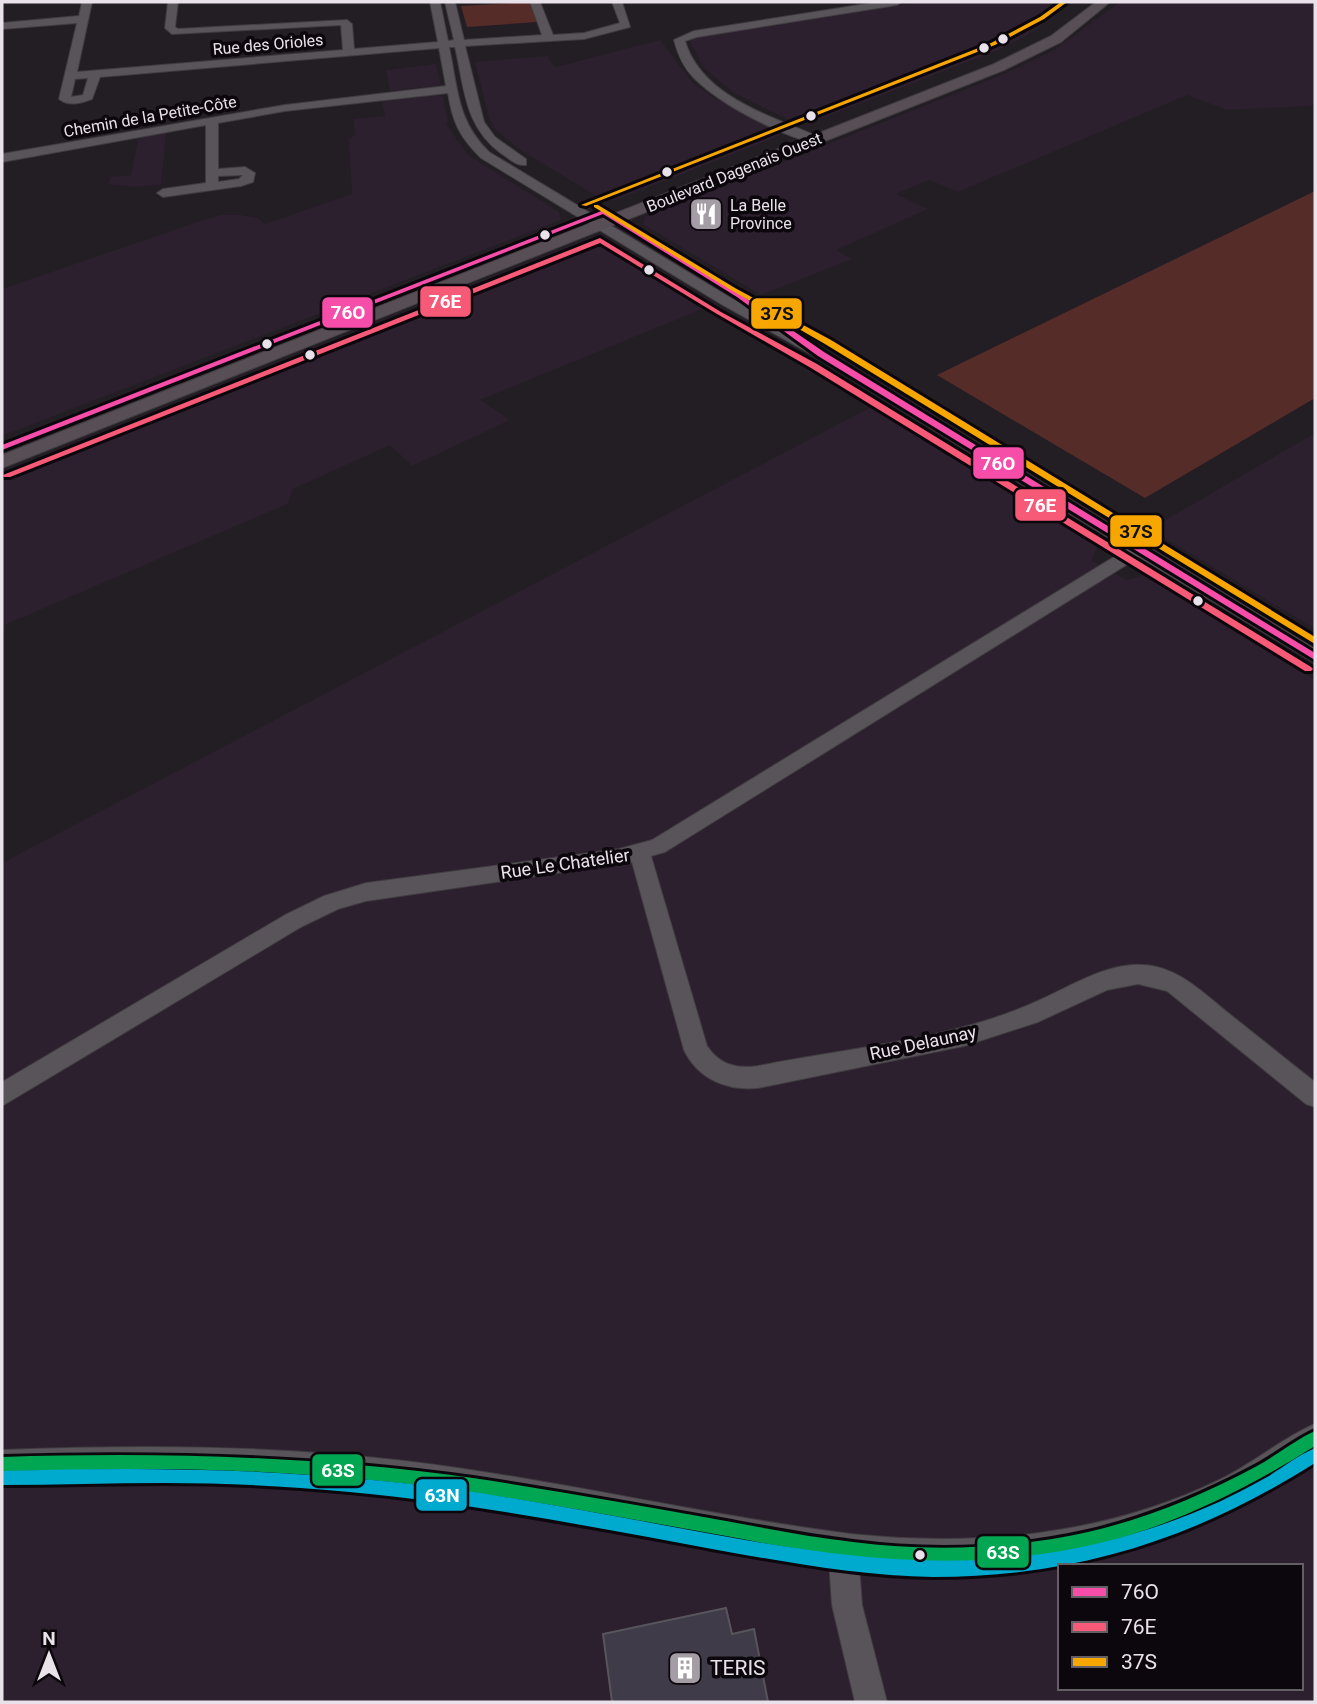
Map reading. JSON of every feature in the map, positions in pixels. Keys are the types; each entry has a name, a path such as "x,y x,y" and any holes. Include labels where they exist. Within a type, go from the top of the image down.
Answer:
{"main road":[{"name":"Boulevard Dagenais Ouest","path":"809,137 1006,54 1050,30 1087,2"},
{"name":"Boulevard Dagenais Ouest","path":"2,448 1016,60 1071,29 1104,2"},
{"name":"Boulevard Dagenais Ouest","path":"2,462 602,218"}],"street":[{"path":"87,2 65,99 75,101 89,96 95,74"},
{"path":"173,2 170,26 173,31 342,21 347,24 349,53"},
{"path":"435,2 462,129 477,149 602,218"},
{"path":"450,2 481,129 499,147 538,171"},
{"path":"535,2 549,38"},
{"name":"Rue des Orioles","path":"70,76 584,36 627,24 617,2"},
{"path":"809,137 714,89 693,69 679,40 694,34 845,5 897,2"},
{"path":"2,26 83,19"},
{"name":"Chemin de la Petite-Côte","path":"2,158 304,105 453,89"},
{"path":"163,193 212,179 212,121"},
{"path":"559,184 602,218 726,301 821,354 1315,657"},
{"name":"Rue Le Chatelier","path":"2,1096 293,921 332,902 378,890 640,853 675,837 1139,549"},
{"name":"Rue Delaunay","path":"640,853 696,1050 708,1066 727,1076 758,1077 979,1031 1046,1009 1120,975 1140,972 1175,984 1315,1097"},
{"path":"2,1464 180,1462 353,1471 498,1490 843,1549 900,1554 974,1554 1048,1546 1096,1537 1160,1519 1221,1495 1260,1474 1315,1438"},
{"path":"843,1549 847,1605 871,1702"}],"shaded area":[{"path":"530,2 537,22 467,27 461,6"},
{"path":"919,2 1046,2 1065,8 1024,37 996,51 807,124 795,123 734,93 704,68 689,40 827,14"},
{"path":"1120,2 1315,2 1315,104 1227,110 1187,95 958,192 929,180 896,194 928,209 836,250 852,259 761,295 643,224 645,217 1011,71 1054,50"},
{"path":"660,40 692,82 711,96 780,132 779,136 616,200 603,200 519,149 495,129 489,117 475,62 548,56 556,67"},
{"path":"436,64 441,85 390,91 386,70"},
{"path":"436,95 443,97 446,124 468,155 559,212 561,220 2,436 2,289 221,215 257,218 265,224 352,194 349,140 355,134 353,119 385,116 382,101"},
{"path":"166,132 161,184 136,187 108,184 111,177 131,175 139,136"},
{"path":"1315,191 1315,398 1145,498 937,375"},
{"path":"592,237 605,237 712,305 480,400 510,420 412,466 390,445 293,489 287,504 2,626 2,474"},
{"path":"873,406 1099,545 1091,560 1127,580 1146,575 1315,680 1315,1702 2,1702 2,863"},
{"path":"1315,433 1315,629 1150,529"}],"building":[{"name":"TERIS","path":"726,1608 732,1634 754,1629 768,1702 612,1702 603,1634"}],"transit line":[{"name":"37S","path":"584,205 993,44 1042,18 1064,2"},
{"name":"37S","path":"596,206 733,289 828,342 1315,641"},
{"name":"76O","path":"2,448 604,212 739,296 821,354 1315,657"},
{"name":"76E","path":"7,475 600,240 719,313 814,366 1308,669"},
{"name":"63S","path":"2,1464 222,1463 386,1474 512,1492 830,1547 882,1553 987,1554 1087,1540 1134,1527 1226,1490 1315,1438"},
{"name":"63N","path":"2,1478 222,1477 386,1488 512,1506 804,1557 882,1567 934,1569 985,1568 1035,1562 1085,1554 1134,1541 1227,1505 1272,1482 1315,1455"}],"place":[{"name":"La Belle Province","path":"706,214"},
{"name":"TERIS","path":"685,1668"}]}
